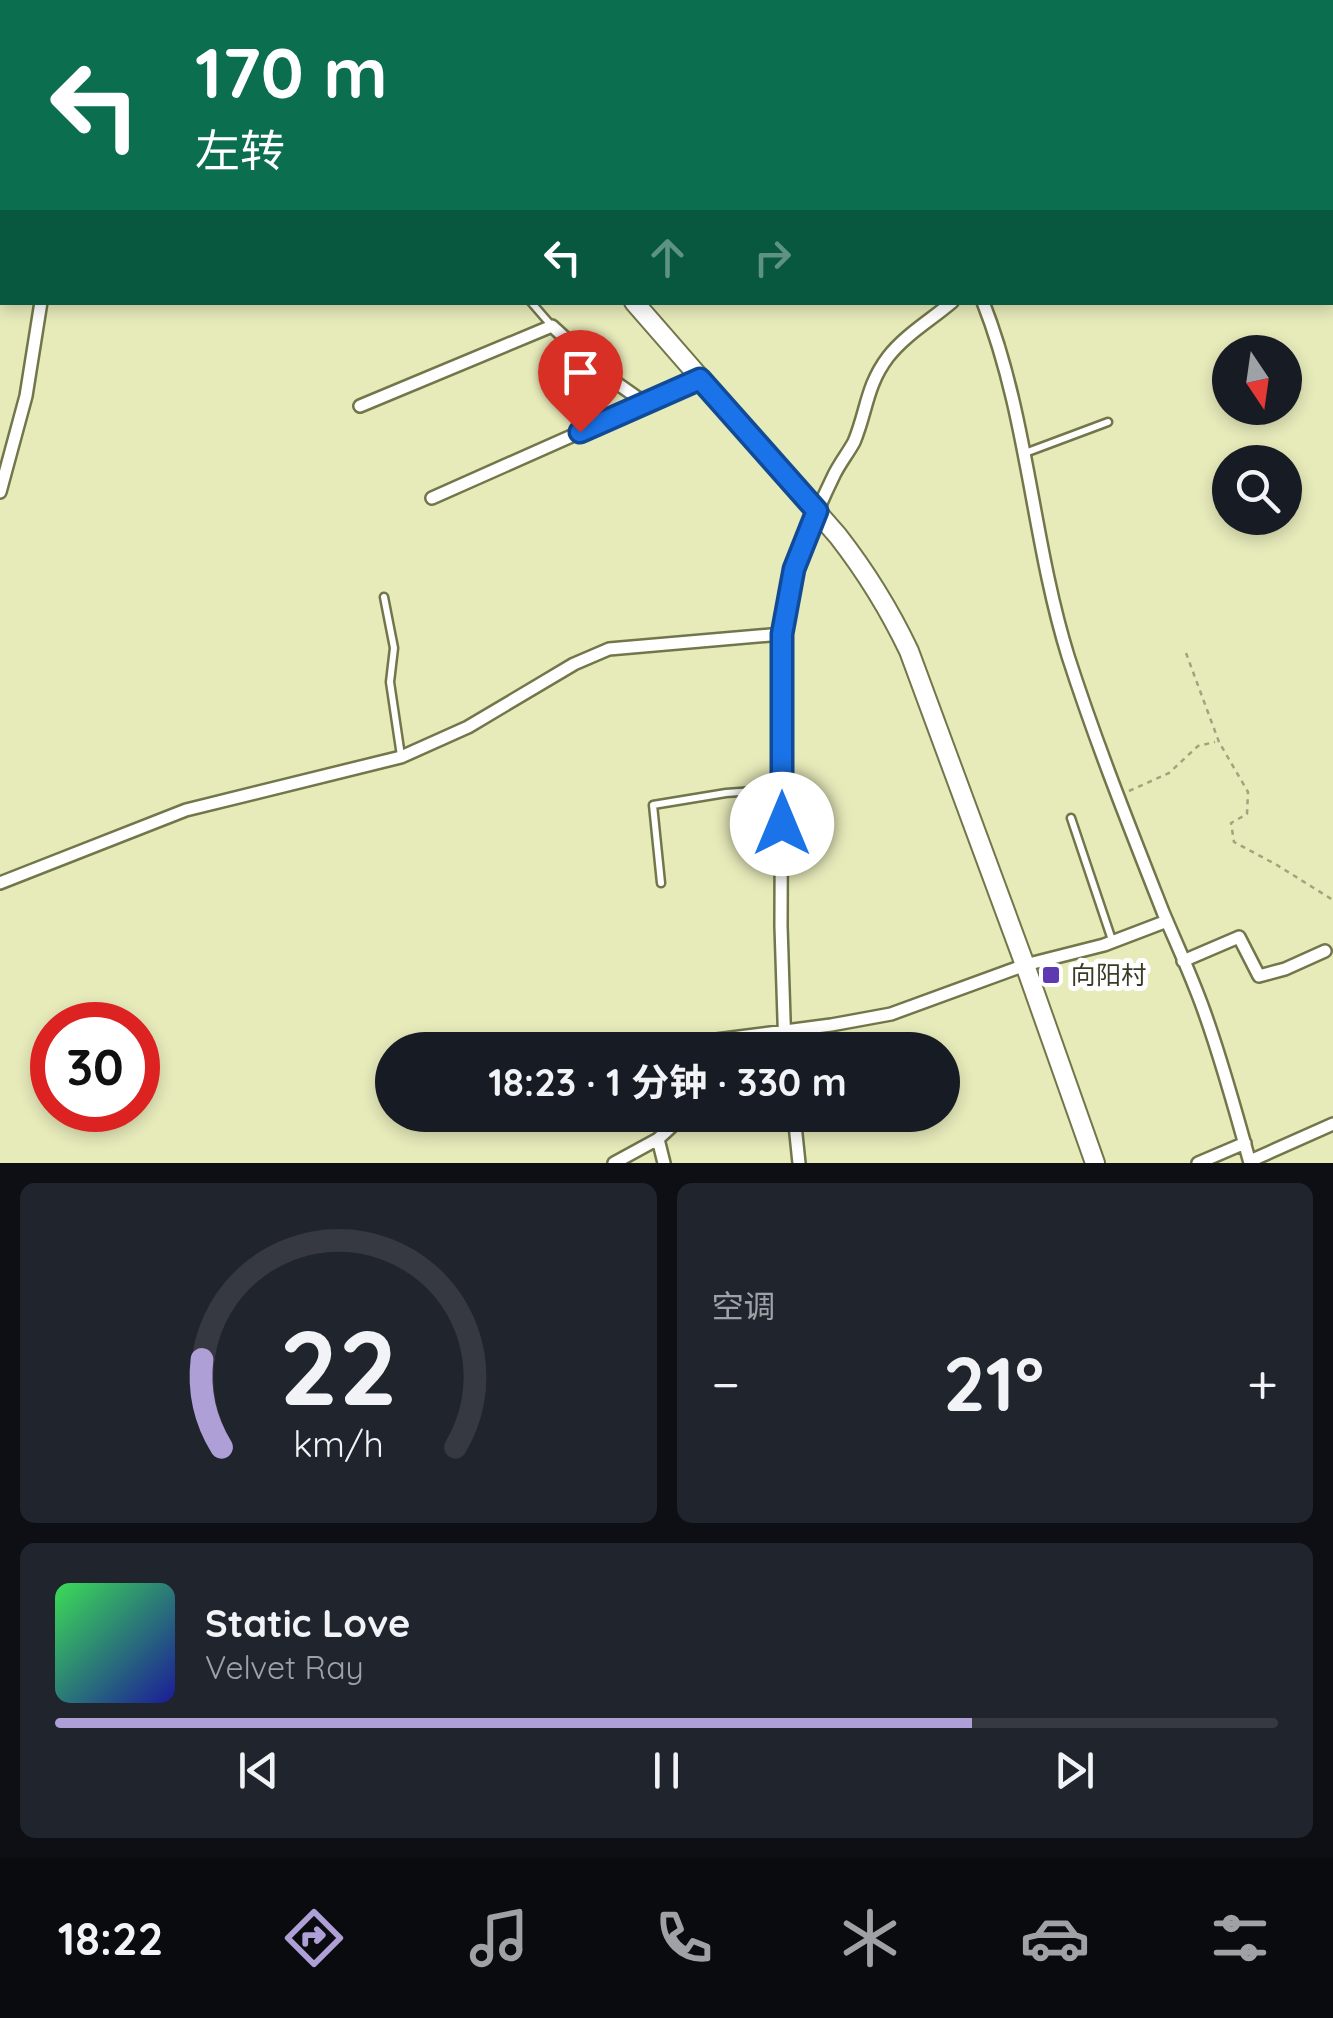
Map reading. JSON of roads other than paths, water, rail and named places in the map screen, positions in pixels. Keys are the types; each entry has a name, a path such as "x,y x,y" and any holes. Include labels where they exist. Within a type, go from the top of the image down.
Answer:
{"main road":[{"path":"637,305 817,511 867,574 892,614 1026,965 1095,1163"}],"street":[{"path":"0,492 26,396 41,305"},
{"path":"948,305 899,345 880,370 866,397 853,444 836,470 794,569 782,634 783,1032 891,1014 1026,965 1113,942 1167,921"},
{"path":"984,305 1025,454 1044,565 1060,630 1118,796 1218,1052 1250,1162 1333,1124"},
{"path":"360,406 552,326 645,403"},
{"path":"432,498 700,379"},
{"path":"0,883 186,810 401,757 468,727 574,664 609,650 782,634"},
{"path":"1184,961 1240,938 1259,976 1325,951"},
{"path":"614,1163 665,1132"},
{"path":"796,1132 799,1163"},
{"path":"658,1139 664,1163"},
{"path":"1198,1163 1244,1143"}],"lane":[{"path":"533,305 552,326"},
{"path":"1025,454 1108,422"},
{"path":"384,597 394,648 390,682 401,757"},
{"path":"661,883 653,805 783,789"},
{"path":"1071,818 1113,942"}],"place":[{"name":"向阳村","path":"1051,975"}]}
